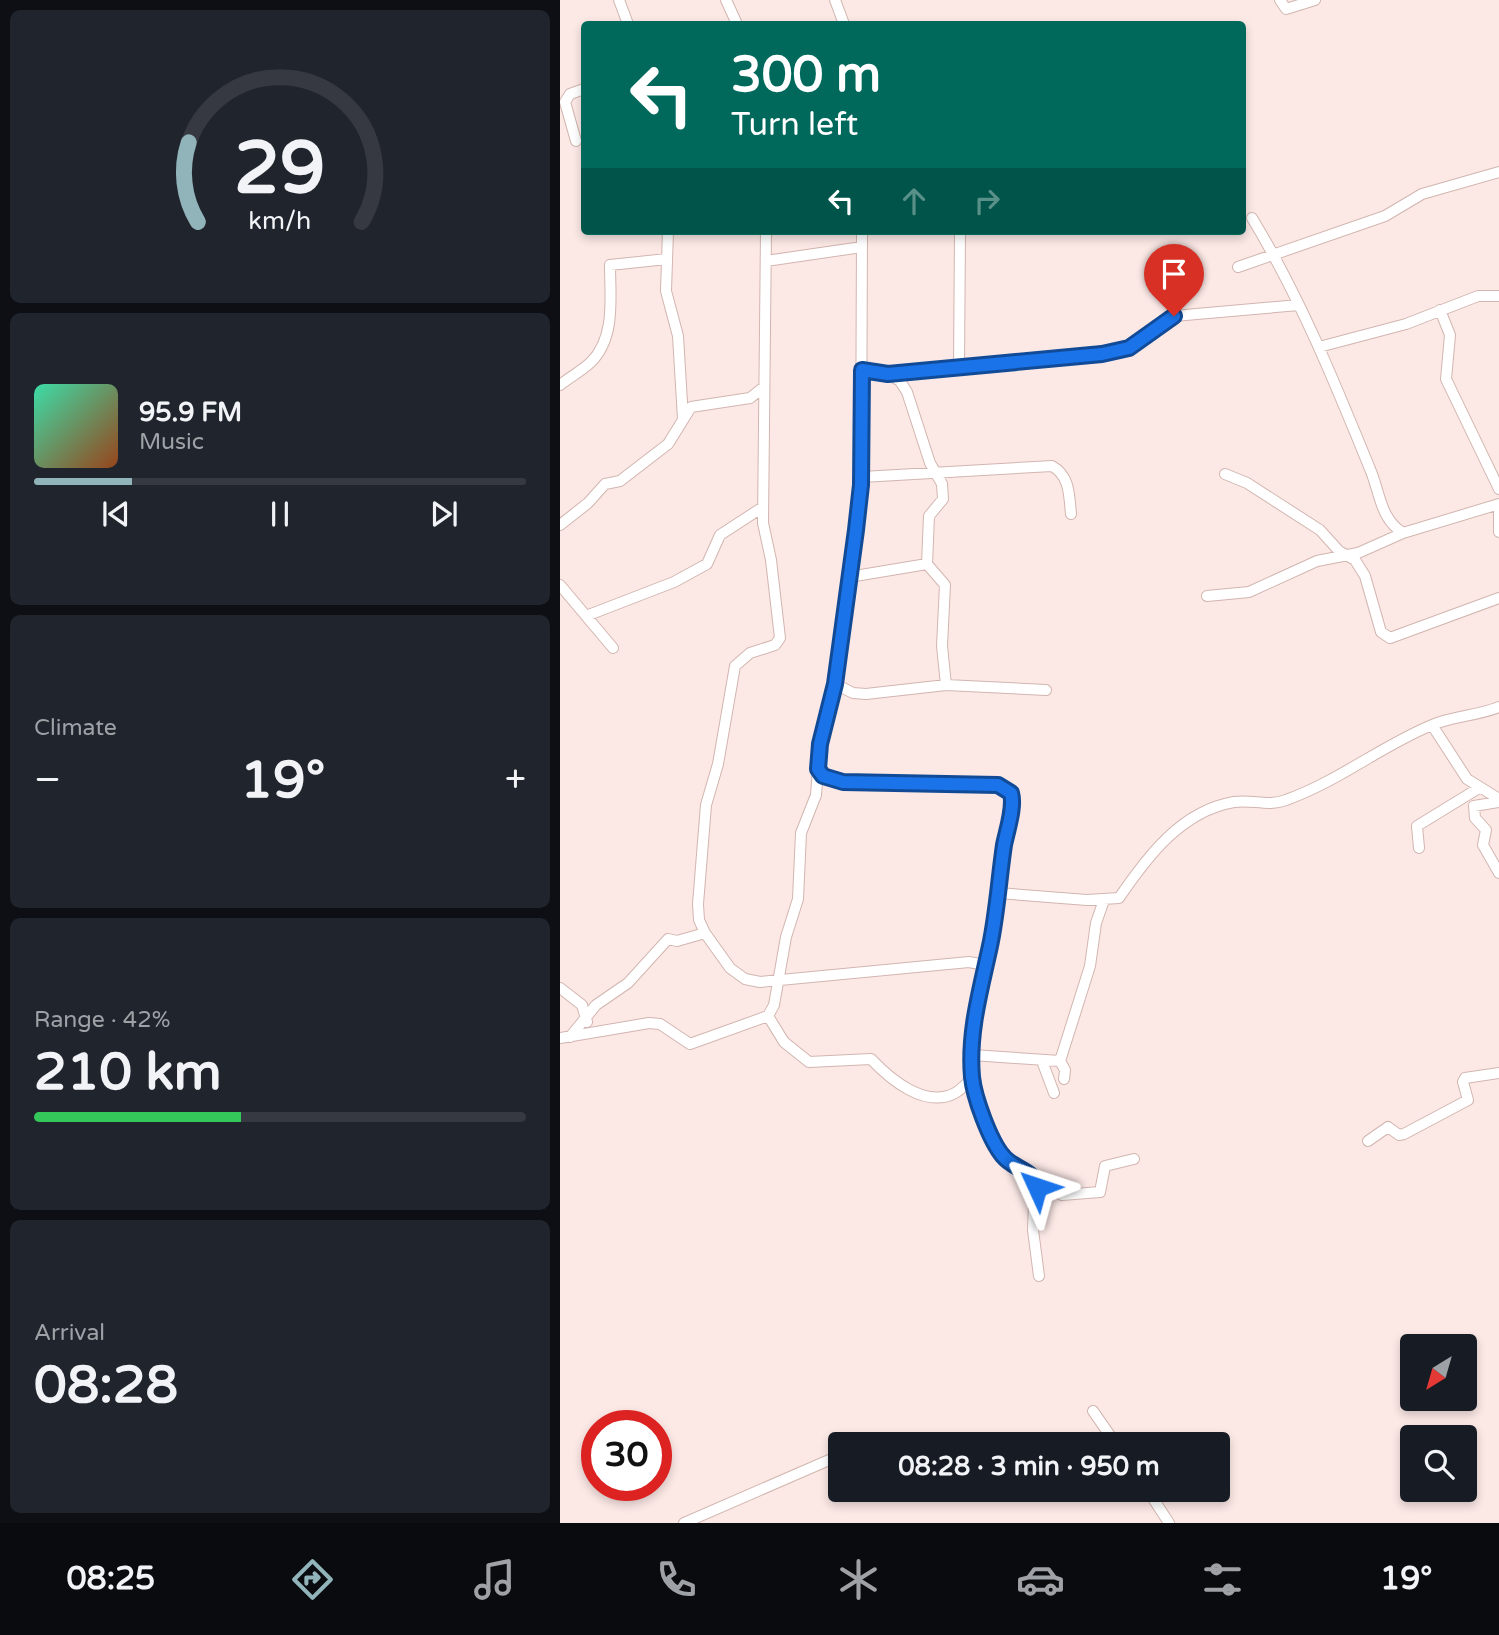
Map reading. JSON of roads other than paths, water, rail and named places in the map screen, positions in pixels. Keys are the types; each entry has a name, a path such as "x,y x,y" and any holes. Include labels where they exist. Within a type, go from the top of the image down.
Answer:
{"street":[{"path":"619,0 627,21"},
{"path":"726,0 736,21"},
{"path":"835,0 843,21"},
{"path":"1280,0 1286,9 1315,0"},
{"path":"576,141 565,102 570,94 581,90"},
{"path":"1238,267 1385,216 1422,194 1499,172"},
{"path":"1252,218 1275,256 1319,347 1370,469 1386,518 1391,526 1403,533"},
{"path":"667,235 666,291 678,336 683,419"},
{"path":"766,235 763,508 780,638 775,645 750,653 735,666 704,827 699,920 730,968 745,979 760,982 970,962 985,965"},
{"path":"862,235 862,477 835,684 820,744 816,795 801,833 798,899 786,937 779,980 768,1016 783,1042 809,1062 872,1059 893,1082 940,1097 955,1093 972,1079"},
{"path":"959,367 960,235"},
{"path":"766,261 862,247"},
{"path":"560,385 589,365 601,349 610,309 610,265 667,259"},
{"path":"1319,347 1406,324 1478,296 1499,296"},
{"path":"862,370 888,374 1102,354 1129,348 1174,316 1299,305"},
{"path":"1440,310 1450,335 1446,379 1499,489"},
{"path":"888,374 900,381 907,392 930,463 944,492 939,505 929,516 927,564 945,585 942,646 946,685"},
{"path":"560,525 578,513 605,484 620,481 668,444 691,407 750,398 764,387"},
{"path":"862,477 1052,466 1060,471 1068,485 1070,514"},
{"path":"1226,474 1247,483 1320,530 1347,556 1355,560 1365,576 1381,632 1385,637 1390,638 1499,598"},
{"path":"1207,596 1249,592 1317,561 1347,556 1403,533 1499,505"},
{"path":"586,616 674,582 706,564 720,535 763,508"},
{"path":"1499,510 1499,532"},
{"path":"849,577 927,564"},
{"path":"560,585 613,648"},
{"path":"835,684 853,693 866,694 946,685 1046,690"},
{"path":"998,893 1104,900 1119,898 1146,858 1192,816 1216,805 1238,801 1272,804 1286,800 1343,775 1370,754 1432,725 1472,717 1499,707"},
{"path":"1432,725 1459,769 1479,788 1499,800"},
{"path":"818,769 823,776 843,782 998,785 1005,788 1012,798 998,893 981,976 972,1055 972,1079 978,1102 1000,1153 1007,1162 1062,1195 1091,1194 1103,1188 1105,1166 1134,1159"},
{"path":"1419,848 1417,826 1479,788"},
{"path":"1499,800 1474,806 1475,818 1486,830 1483,845 1499,873"},
{"path":"1060,1061 1090,966 1096,923 1104,900"},
{"path":"565,1038 596,1005 628,983 668,939 677,942 705,933"},
{"path":"560,988 582,1005 585,1019 594,1034"},
{"path":"565,1038 649,1023 660,1024 690,1044 768,1016"},
{"path":"972,1055 1042,1061 1052,1058 1060,1061 1065,1070 1064,1079"},
{"path":"1042,1061 1054,1093"},
{"path":"1368,1141 1388,1127 1399,1135 1404,1134 1468,1100 1462,1082 1465,1078 1499,1073"},
{"path":"1035,1180 1032,1230 1039,1276"},
{"path":"1093,1411 1108,1432"},
{"path":"684,1523 828,1460"},
{"path":"1155,1502 1169,1523"}]}
